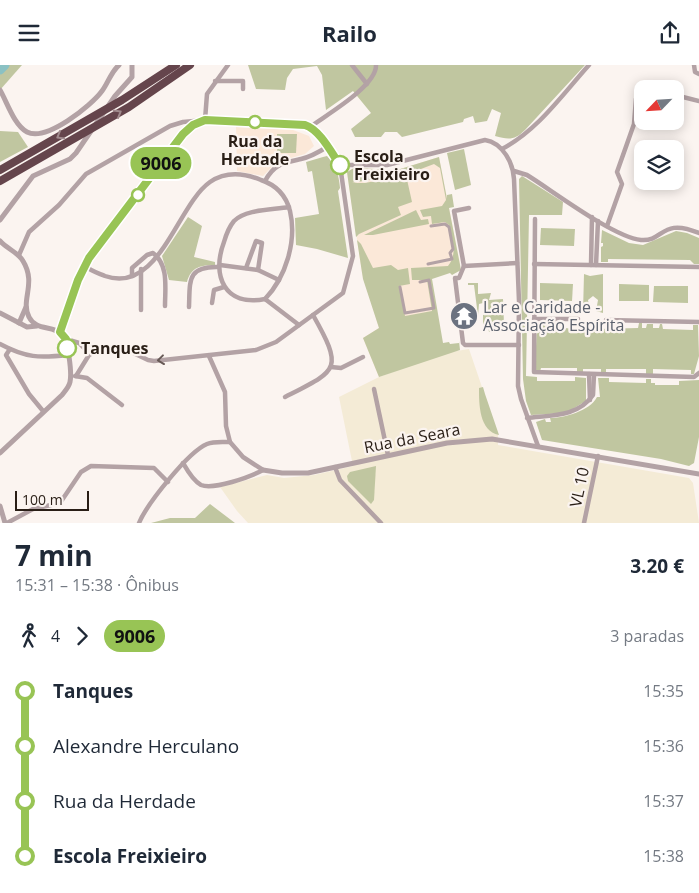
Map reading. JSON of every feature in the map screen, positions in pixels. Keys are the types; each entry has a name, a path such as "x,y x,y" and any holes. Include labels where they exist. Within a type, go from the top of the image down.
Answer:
{"highway":[{"path":"0,170 153,81 176,65"},
{"path":"0,181 129,107 190,65"}],"street":[{"path":"0,90 22,128 30,133 42,133 83,111 101,93 118,65"},
{"path":"0,220 33,175 70,159 76,153 116,96 132,77 132,65"},
{"path":"205,120 207,94 228,65"},
{"path":"352,65 367,84"},
{"path":"310,127 367,84 376,71 376,65"},
{"path":"502,149 518,141 542,119 589,65"},
{"path":"694,65 695,72 699,74"},
{"path":"215,81 243,81 243,89"},
{"path":"684,97 699,101"},
{"path":"60,332 85,266 183,134 193,125 205,120"},
{"path":"0,453 67,389 73,376 90,354 97,351 121,349 154,361 199,355 210,356 256,351 276,342 343,293 350,271 353,248 340,165 310,127 271,122 205,120 183,122 170,126 91,171 29,232 19,255"},
{"path":"607,226 622,184 617,172 634,124"},
{"path":"340,165 387,165 485,140 496,143 502,149 514,171 519,345 518,386 538,446"},
{"path":"265,181 278,164 310,156 327,147"},
{"path":"514,171 527,175 607,226 639,240 649,238 674,226 699,233"},
{"path":"85,266 111,278 122,280 132,276 158,257 196,197 209,182 222,176 239,174 265,181 284,194 289,207 292,245 279,280 265,299"},
{"path":"289,207 253,213 234,221 220,251 220,280 231,294 240,299 265,299 299,325"},
{"path":"469,208 454,211 464,266 459,278 455,278 463,343 465,345 519,345"},
{"path":"592,217 593,265"},
{"path":"535,219 534,372 694,377 699,373"},
{"path":"593,265 598,221"},
{"path":"428,263 452,259 450,253 453,249 449,227 445,224 432,226"},
{"path":"0,241 19,255 30,277 26,307 19,323"},
{"path":"246,268 256,241 262,243 258,270"},
{"path":"132,276 132,268 146,255 153,253 158,257 165,277 165,306"},
{"path":"464,266 517,263"},
{"path":"534,264 699,267"},
{"path":"189,307 190,279 201,268 220,266 246,268 258,270 279,280"},
{"path":"141,309 142,269"},
{"path":"400,287 405,313 434,308 429,280 420,282"},
{"path":"212,303 214,290 224,287"},
{"path":"26,307 28,317 37,326"},
{"path":"0,313 28,327 37,326 60,332 66,339 79,343 90,354"},
{"path":"285,397 324,377 331,367 333,361 330,346 313,315"},
{"path":"534,319 578,319"},
{"path":"606,320 699,322"},
{"path":"66,339 73,376"},
{"path":"0,344 39,358 68,355"},
{"path":"10,349 6,355 29,394 43,411"},
{"path":"139,523 183,463 205,445 230,442 226,427 225,392 210,356"},
{"path":"331,367 341,368 364,357"},
{"path":"527,417 567,414 590,400 592,374"},
{"path":"73,376 87,378 122,405"},
{"path":"374,389 388,455"},
{"name":"Rua da Seara","path":"230,442 242,457 263,470 282,473 308,473 388,455 474,439 492,439 699,474"},
{"name":"VL 10","path":"584,523 598,456"},
{"path":"183,463 198,483 211,487 246,478 263,470"},
{"path":"0,506 6,523 33,509 60,503 81,472 91,466 154,468 168,481"},
{"path":"335,467 340,479 381,523"}],"shaded area":[{"path":"236,127 293,130 309,136 314,146 305,154 277,162 263,176 237,171"},
{"path":"439,157 460,264 430,278 436,314 379,377 363,338 379,328 362,273 347,172 354,168 397,170"},
{"path":"469,349 498,434 498,445 689,478 693,483 699,523 248,523 220,487 267,475 284,478 314,475 353,466 339,397 379,377 444,353"}],"green space":[{"path":"0,65 22,65 0,90"},
{"path":"248,65 585,65 525,130 518,136 504,138 495,136 501,113 492,109 487,121 475,123 473,116 464,119 463,122 402,137 397,132 385,132 381,137 355,137 351,129 371,113 353,91 326,110 322,75 317,66 293,69 287,78 285,90 256,89"},
{"path":"0,131 18,132 28,147 0,162"},
{"path":"277,134 297,134 296,153 277,153"},
{"path":"464,149 471,185 455,190 447,153"},
{"path":"327,156 335,166 338,175 340,188 338,191 348,258 296,245 295,218 319,214 312,171 308,172 306,162"},
{"path":"439,157 447,199 447,195 452,194 454,207 449,208 461,270 452,275 450,273 432,279 443,343 459,343 459,341 460,350 379,377 363,338 379,328 363,279 357,240 373,268 391,265 398,270 408,268 410,284 399,286 405,316 432,311 427,280 412,280 411,268 448,266 454,252 453,241 449,225 445,222 432,224 431,216 423,217 420,210 442,206 446,200 440,168 434,164 413,172 352,183 365,183 406,175 412,202 398,207 401,215 356,237 347,172 354,168 397,170"},
{"path":"522,176 563,202 562,215 529,215 526,376 537,377 537,381 575,381 575,377 586,378 586,401 566,413 531,415 526,401 523,379 519,179"},
{"path":"416,210 421,220 428,219 429,224 373,235 364,235"},
{"path":"188,217 202,226 194,257 215,262 215,265 197,268 191,273 187,282 169,280 162,256"},
{"path":"541,228 575,229 574,246 540,245"},
{"path":"602,230 629,243 643,245 676,231 687,233 699,238 699,264 694,264 690,260 608,259 608,262 601,262"},
{"path":"584,274 590,276 603,274 603,313 596,311 598,300 593,296 588,300 590,311 583,312"},
{"path":"468,283 478,283 478,294 491,293 489,300 503,299 504,324 497,325 497,332 489,332 488,326 483,326 483,303 479,304 478,316 474,285 468,285"},
{"path":"540,283 573,284 572,301 540,300"},
{"path":"619,284 649,285 649,301 619,301"},
{"path":"654,286 688,286 688,303 653,302"},
{"path":"537,322 540,322 541,326 547,322 547,326 592,331 598,329 638,328 639,323 642,323 642,328 646,328 647,324 653,324 653,328 659,328 660,324 662,324 663,329 693,330 693,325 698,325 699,356 694,374 691,374 691,370 653,369 653,374 646,374 646,369 606,369 606,373 601,373 601,369 583,369 583,373 577,372 577,368 541,368 540,372 535,372"},
{"path":"598,378 609,378 609,382 646,383 646,379 651,379 651,383 655,383 655,385 679,385 679,381 699,380 699,437 694,463 689,466 661,459 542,440 536,422 545,419 546,422 551,422 550,418 569,415 589,406 597,397 600,397"},
{"path":"483,387 499,435 487,428 481,416 479,388"},
{"path":"376,466 374,500 371,504 348,481 347,476 350,472"},
{"path":"210,504 235,523 151,523 170,518 195,518"}],"waterway":[{"path":"0,70 5,65"}],"bus line":[{"name":"9006","path":"67,348 66,339 60,332 78,280 89,258 183,134 193,125 205,120 305,125 310,127 320,138 340,165"}],"place":[{"name":"Rua da Herdade","path":"255,122"},
{"name":"Escola Freixieiro","path":"340,165"},
{"name":"Lar e Caridade - Associação Espírita","path":"464,316"},
{"name":"Tanques","path":"67,348"}]}
